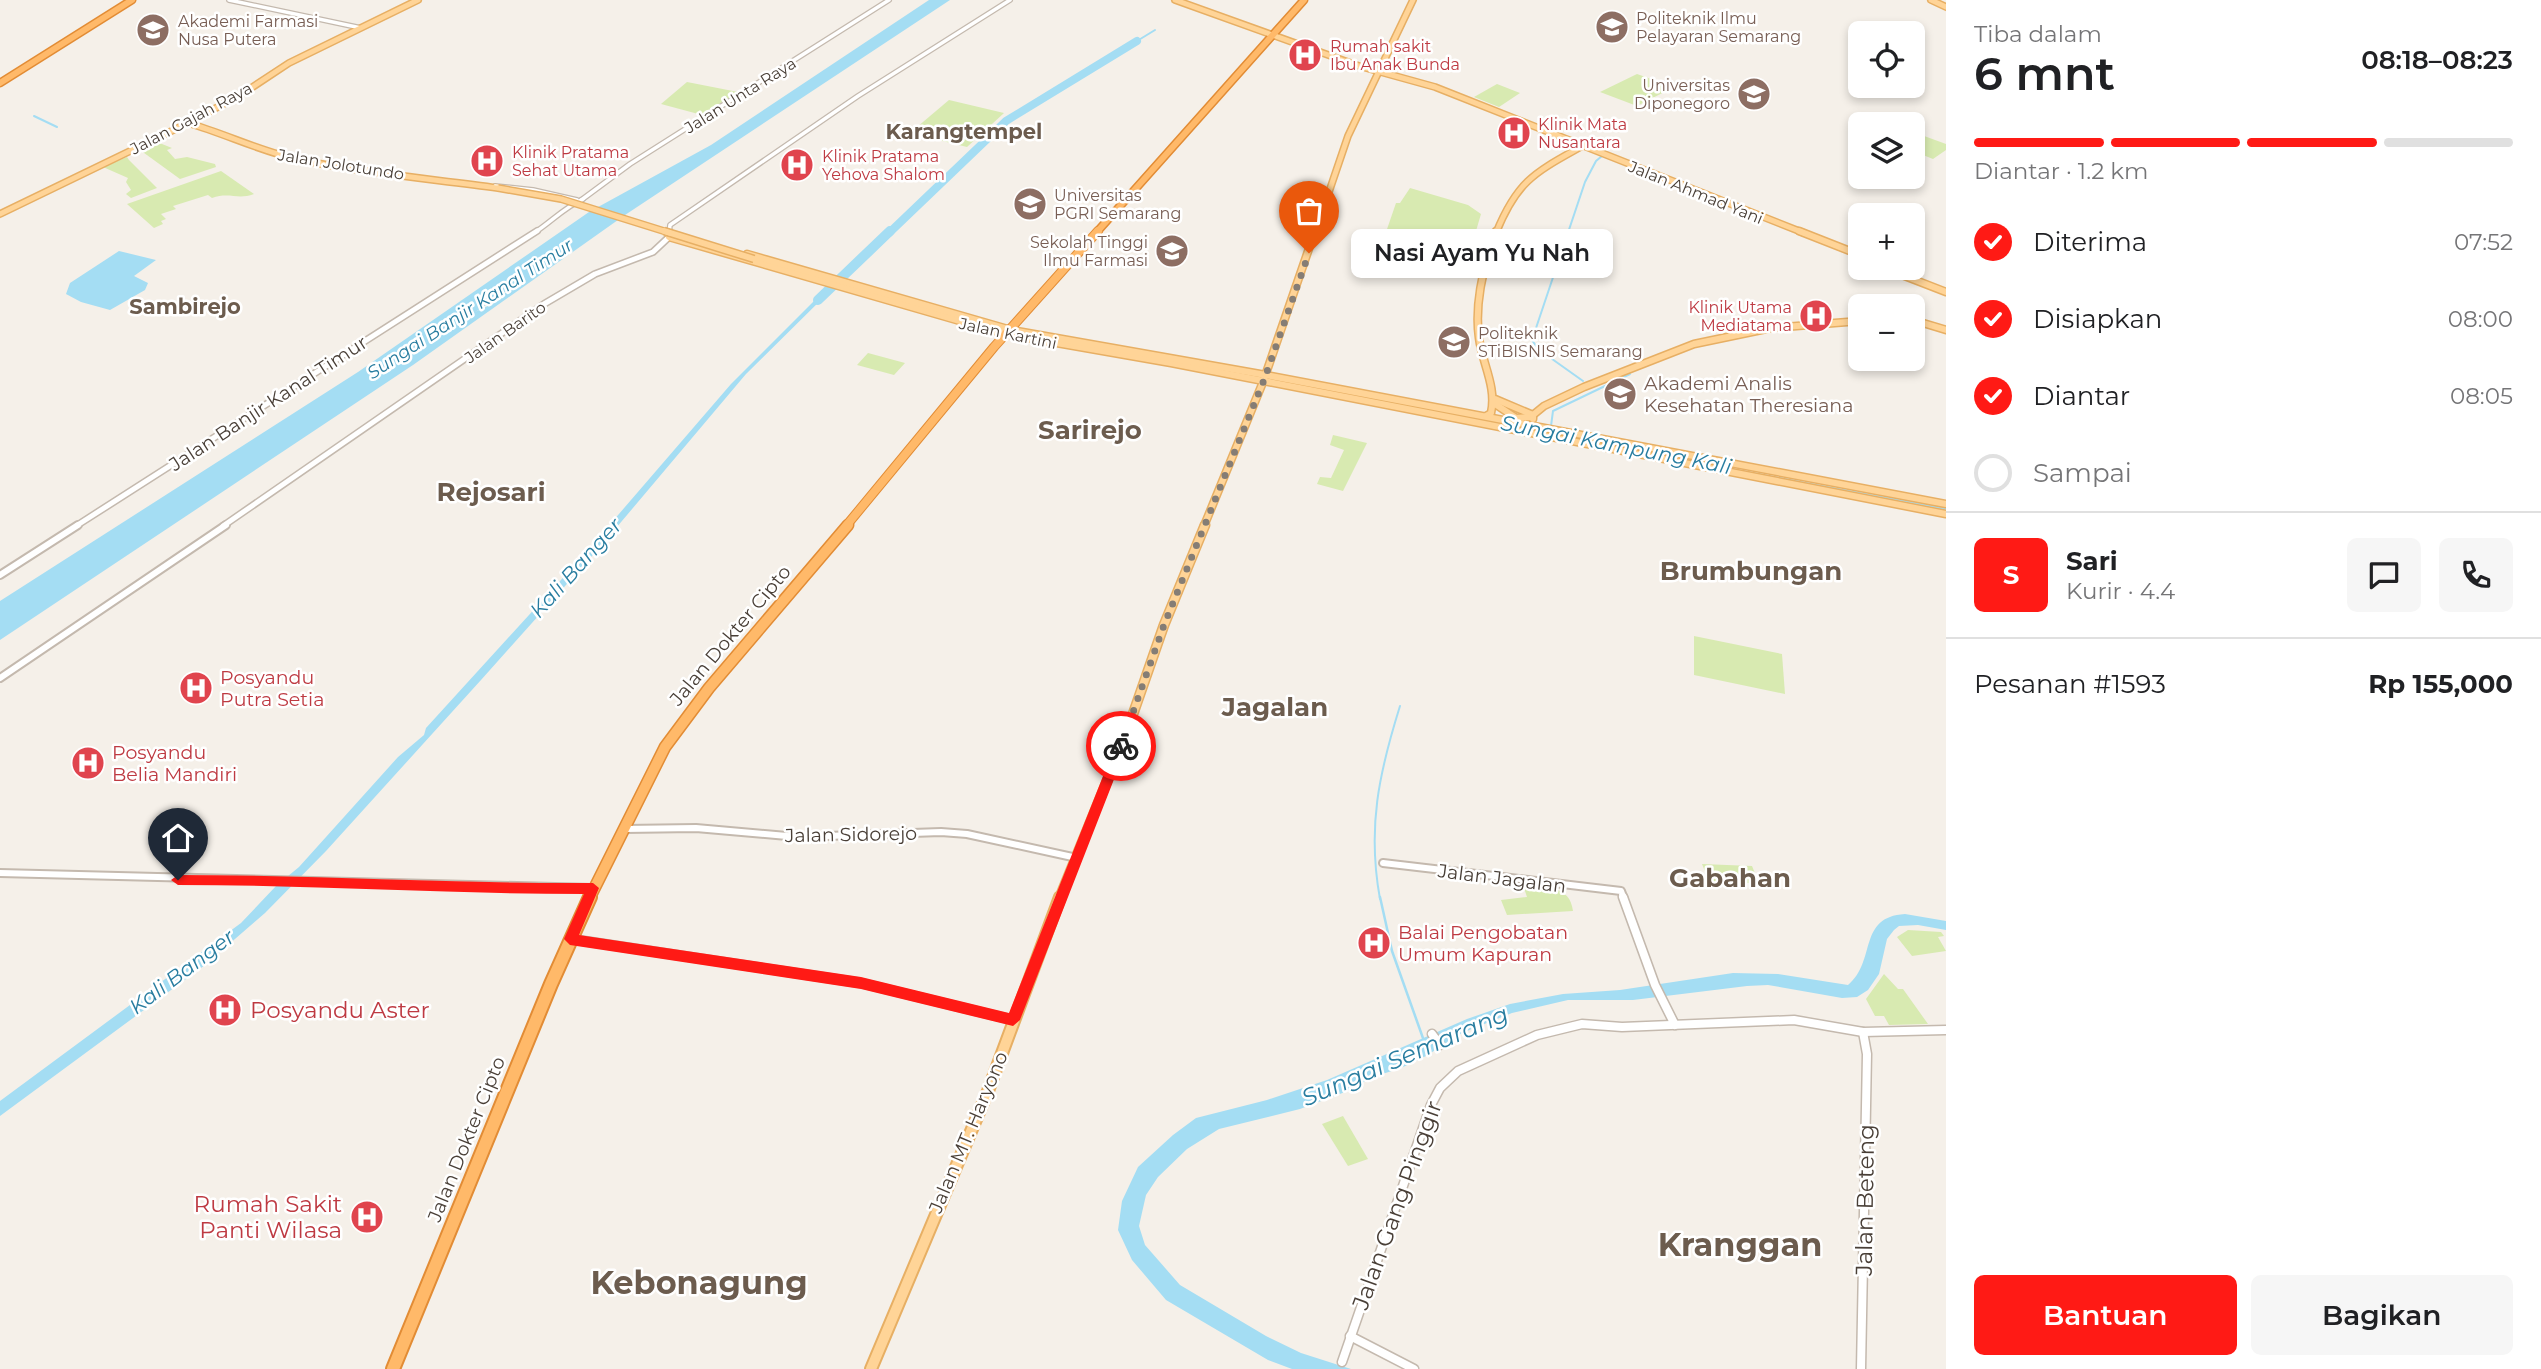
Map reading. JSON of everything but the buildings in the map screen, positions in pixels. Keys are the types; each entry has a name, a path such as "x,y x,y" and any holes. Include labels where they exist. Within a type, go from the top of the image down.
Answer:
{"highway":[{"path":"0,81 125,0"},
{"path":"0,81 132,0"},
{"name":"Jalan Dokter Cipto","path":"393,1369 570,939 622,828 665,747 695,705 1008,332 1304,0"}],"main road":[{"name":"Jalan Gajah Raya","path":"0,214 190,122 242,94 279,68 418,0"},
{"name":"Jalan Ahmad Yani","path":"1175,0 1382,73 1434,87 1848,251"},
{"path":"1413,0 1404,27 1386,56 1382,73 1363,103 1348,136 1265,381 1946,514"},
{"path":"1933,1 1946,8"},
{"name":"Jalan Jolotundo","path":"190,122 268,152 301,160 494,188"},
{"path":"1580,144 1526,180 1515,194 1500,223 1487,262 1477,325 1485,371 1495,402 1515,420 1542,427 1946,504"},
{"name":"Jalan Kartini","path":"494,188 561,199 836,284 1008,332 1265,381 1515,420"},
{"name":"Jalan Kartini","path":"668,230 758,260"},
{"name":"Jalan Kartini","path":"669,237 758,260"},
{"path":"1918,280 1946,290"},
{"path":"1922,280 1946,290"},
{"path":"1515,420 1533,416 1544,406 1584,387 1694,344 1771,328 1848,322"},
{"path":"1925,324 1946,330"},
{"name":"Jalan MT. Haryono","path":"871,1369 988,1091 1013,1020 1125,737 1164,625 1244,421 1265,381"},
{"path":"1495,402 1533,416 1542,427"},
{"path":"1486,416 1491,413 1495,402"}],"street":[{"path":"229,0 361,28"},
{"name":"Jalan Unta Raya","path":"568,207 592,193 630,164 889,0"},
{"path":"669,237 670,225 839,109 1010,0"},
{"path":"494,188 533,190 580,199"},
{"path":"494,188 548,198 568,207"},
{"name":"Jalan Banjir Kanal Timur","path":"0,575 536,231 568,207"},
{"name":"Jalan Barito","path":"0,678 393,411 544,304 595,274 653,252 669,237"},
{"name":"Jalan Sidorejo","path":"622,828 696,828 798,837 941,832 990,838 1077,858"},
{"name":"Jalan Jagalan","path":"1383,863 1621,891 1655,985 1675,1025"},
{"path":"0,873 162,880 299,880 486,889 593,888"},
{"path":"570,939 861,983 1013,1020"},
{"name":"Jalan Gang Pinggir","path":"1342,1362 1431,1105 1440,1088 1458,1071 1537,1035 1582,1024 1622,1027 1794,1020 1863,1032 1946,1030"},
{"name":"Jalan Beteng","path":"1861,1369 1867,1077 1863,1032"},
{"path":"1432,1034 1440,1045"},
{"path":"1350,1336 1414,1369"}],"green space":[{"path":"1637,74 1674,87 1637,106 1600,92"},
{"path":"687,82 738,92 702,115 661,104"},
{"path":"1497,84 1520,93 1499,107 1474,97"},
{"path":"949,100 1004,113 967,147 910,133"},
{"path":"1925,136 1946,144 1946,150 1933,159 1925,156"},
{"path":"157,142 172,148 167,150 175,159 187,157 215,164 216,167 180,179 140,150"},
{"path":"127,157 157,188 131,198 126,194 131,190 126,182 128,178 103,167"},
{"path":"221,171 254,194 212,198 208,195 173,206 176,209 161,214 166,219 161,221 163,224 154,228 127,204"},
{"path":"1410,188 1468,205 1481,214 1466,265 1412,269 1382,260 1385,235 1396,203 1400,203"},
{"path":"868,353 905,363 894,375 857,365"},
{"path":"1333,435 1367,443 1343,491 1317,484 1320,477 1331,478 1344,450 1330,445"},
{"path":"1694,636 1782,654 1785,694 1694,675"},
{"path":"1702,864 1752,866 1759,883 1743,883 1744,887 1711,886"},
{"path":"1523,885 1548,887 1562,892 1571,902 1573,911 1507,915 1501,900 1527,897"},
{"path":"1908,930 1941,932 1944,936 1938,937 1946,951 1912,956 1897,937"},
{"path":"1884,974 1898,989 1903,989 1928,1024 1889,1025 1884,1016 1875,1016 1866,999"},
{"path":"1343,1116 1368,1159 1348,1166 1322,1124"}],"water":[{"path":"929,0 950,0 625,215 413,365 0,640 0,601 358,372 589,212 711,145","holes":["553,255 490,305 446,325 493,288 515,282 525,270"]},
{"path":"119,251 156,260 134,276 148,283 145,290 110,310 81,302 66,294 70,283"},
{"path":"826,289 830,291 746,374 600,547 481,680 326,851 265,913 205,965 0,1116 0,1101 241,923 276,886 299,867 398,757 424,735 426,728 581,558 731,384"},
{"name":"Sungai Semarang","path":"1905,914 1946,921 1946,930 1918,925 1899,926 1887,939 1879,974 1868,990 1857,997 1842,998 1768,985 1633,1000 1568,1000 1512,1013 1462,1033 1426,1056 1370,1078 1353,1089 1300,1109 1219,1129 1187,1149 1158,1177 1146,1195 1139,1226 1145,1245 1180,1285 1266,1336 1301,1353 1351,1369 1292,1369 1268,1360 1166,1300 1132,1260 1118,1230 1122,1201 1138,1167 1196,1118 1267,1100 1327,1080 1467,1019 1510,1004 1563,994 1620,990 1733,973 1778,974 1848,985 1857,975 1869,942 1880,923 1890,917"}],"waterway":[{"name":"Kali Banger","path":"1137,41 1155,30"},
{"name":"Kali Banger","path":"889,233 1006,121 1137,41"},
{"path":"34,116 57,127"},
{"name":"Sungai Kampung Kali","path":"1583,381 1538,349 1532,340 1585,182 1596,161 1602,156"},
{"name":"Kali Banger","path":"818,300 890,231"},
{"name":"Sungai Banjir Kanal Timur","path":"441,329 562,248"},
{"name":"Sungai Kampung Kali","path":"1551,426 1553,411 1630,374"},
{"name":"Sungai Kampung Kali","path":"1359,396 1450,414"},
{"name":"Sungai Kampung Kali","path":"1741,471 1946,509"},
{"path":"1380,899 1375,848 1377,801 1386,754 1400,706"},
{"name":"Sungai Semarang","path":"1380,897 1392,951 1424,1041"}],"way so far":[{"path":"1121,746 1164,625 1264,380 1309,253"}],"place":[{"name":"Politeknik Ilmu Pelayaran Semarang","path":"1612,27"},
{"name":"Akademi Farmasi Nusa Putera","path":"153,30"},
{"name":"Rumah sakit Ibu Anak Bunda","path":"1305,55"},
{"name":"Universitas Diponegoro","path":"1754,94"},
{"name":"Klinik Mata Nusantara","path":"1514,133"},
{"name":"Klinik Pratama Sehat Utama","path":"487,161"},
{"name":"Klinik Pratama Yehova Shalom","path":"797,165"},
{"name":"Universitas PGRI Semarang","path":"1030,204"},
{"name":"Sekolah Tinggi Ilmu Farmasi","path":"1172,251"},
{"name":"Nasi Ayam Yu Nah","path":"1309,253"},
{"name":"Klinik Utama Mediatama","path":"1816,316"},
{"name":"Politeknik STiBISNIS Semarang","path":"1454,342"},
{"name":"Akademi Analis Kesehatan Theresiana","path":"1620,394"},
{"name":"Posyandu Putra Setia","path":"196,688"},
{"name":"Posyandu Belia Mandiri","path":"88,763"},
{"name":"Balai Pengobatan Umum Kapuran","path":"1374,943"},
{"name":"Posyandu Aster","path":"225,1010"},
{"name":"Rumah Sakit Panti Wilasa","path":"367,1217"}],"district":[{"name":"Karangtempel","path":"964,132"},
{"name":"Sambirejo","path":"185,307"},
{"name":"Sarirejo","path":"1090,430"},
{"name":"Rejosari","path":"491,492"},
{"name":"Brumbungan","path":"1751,571"},
{"name":"Jagalan","path":"1275,707"},
{"name":"Gabahan","path":"1730,878"},
{"name":"Kranggan","path":"1740,1245"},
{"name":"Kebonagung","path":"699,1283"}],"route":[{"path":"178,880 299,880 486,889 593,888 570,939 861,983 1013,1020 1121,746"}]}
